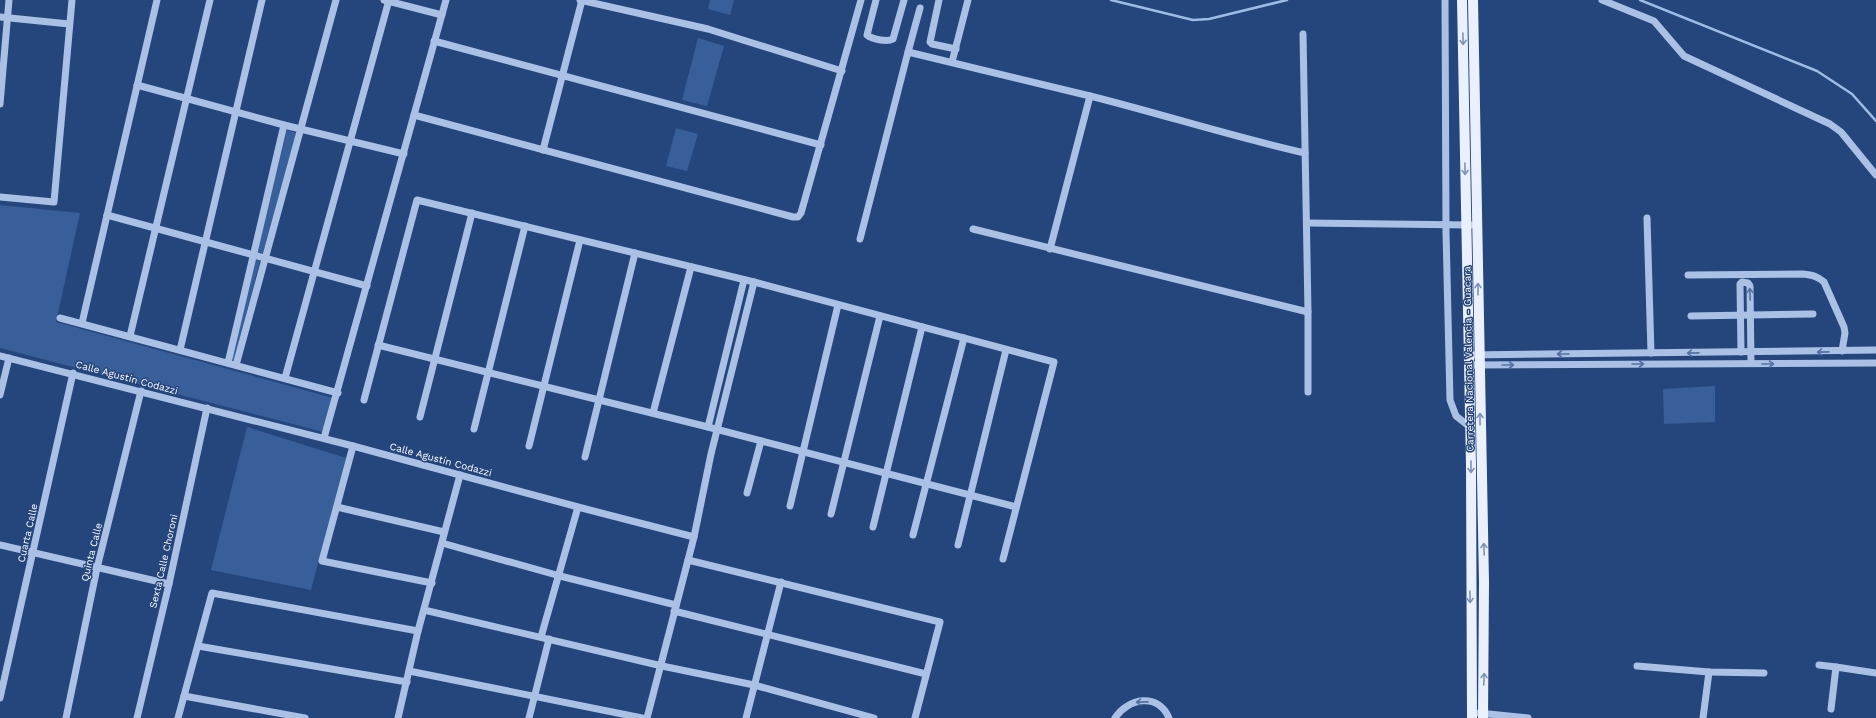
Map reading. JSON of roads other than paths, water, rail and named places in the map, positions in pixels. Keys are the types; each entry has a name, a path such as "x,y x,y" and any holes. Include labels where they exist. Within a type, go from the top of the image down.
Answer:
{"main road":[{"name":"Carretera Nacional Valencia - Guacara","path":"1462,0 1471,225 1479,259 1479,360 1484,582 1483,716"},
{"name":"Carretera Nacional Valencia - Guacara","path":"1472,0 1471,225 1468,360 1470,427 1472,715"}],"street":[{"path":"0,104 4,18 9,0"},
{"path":"0,197 54,202 72,0"},
{"path":"82,323 157,0"},
{"path":"130,336 210,0"},
{"path":"180,350 262,0"},
{"path":"236,365 336,0"},
{"path":"285,378 351,142 388,0 442,15"},
{"path":"324,438 338,393 446,0"},
{"path":"543,150 582,0 708,29 842,70"},
{"path":"414,115 793,218 798,217 801,213 821,145 861,0"},
{"path":"876,0 867,35 871,38 890,41 894,39 904,0"},
{"path":"938,0 930,42 932,44 956,49"},
{"path":"952,62 968,0"},
{"path":"1445,0 1446,224 1450,400 1456,416 1470,427"},
{"path":"1602,0 1654,21 1684,56 1830,124 1841,132 1876,175"},
{"path":"860,239 920,8"},
{"path":"4,18 69,24"},
{"path":"1303,34 1307,223 1308,392"},
{"path":"434,41 821,145"},
{"path":"908,52 1158,113 1262,143 1305,153"},
{"path":"137,85 284,125 404,154"},
{"path":"1050,249 1090,96"},
{"path":"228,362 252,254 284,125"},
{"path":"364,400 417,200 754,282 1054,362 1004,558"},
{"path":"420,417 472,213"},
{"path":"107,215 367,286"},
{"path":"1646,218 1651,353"},
{"path":"1307,223 1471,225"},
{"path":"474,429 525,226"},
{"path":"973,228 1050,249 1308,312"},
{"path":"529,446 580,240"},
{"path":"585,457 635,253"},
{"path":"653,413 691,267"},
{"path":"1688,275 1803,274 1812,275 1819,278 1824,282 1845,330 1842,352"},
{"path":"708,427 744,280"},
{"path":"648,718 694,537 717,429 754,282"},
{"path":"1741,352 1740,283 1742,282 1748,283 1750,286 1751,364"},
{"path":"790,506 838,305"},
{"path":"1692,316 1813,314"},
{"path":"831,514 880,316"},
{"path":"60,318 228,362 338,393"},
{"path":"873,526 922,327"},
{"path":"913,535 964,338"},
{"path":"378,345 717,429 1016,507"},
{"path":"958,545 1006,350"},
{"path":"1479,360 1651,353 1842,352 1876,350"},
{"name":"Calle Agustín Codazzi","path":"0,356 73,373 324,438 694,537"},
{"path":"0,395 9,358"},
{"path":"1468,360 1751,364 1876,363"},
{"name":"Cuarta Calle","path":"0,698 73,373"},
{"name":"Quinta Calle","path":"66,718 97,568 142,391"},
{"name":"Sexta Calle Choroni","path":"137,718 169,584 207,408"},
{"path":"747,493 761,441"},
{"path":"353,446 322,561 432,583"},
{"path":"398,718 418,631 460,475"},
{"path":"336,507 444,532"},
{"path":"529,718 545,638 578,507"},
{"path":"442,543 766,635 926,674"},
{"path":"0,545 33,554 169,584"},
{"path":"688,560 940,622 915,718"},
{"path":"746,718 766,635 781,582"},
{"path":"178,718 212,593 418,631"},
{"path":"424,610 662,666 754,685 874,718"},
{"path":"198,646 407,682"},
{"path":"1819,665 1876,672"},
{"path":"1637,666 1708,672 1764,672"},
{"path":"1831,709 1836,667"},
{"path":"409,671 642,718"},
{"path":"1703,718 1708,672"},
{"path":"184,696 305,718"},
{"path":"1115,718 1120,710 1129,703 1140,700 1151,702 1161,707 1169,718"},
{"path":"1472,715 1528,718"}],"waterway":[{"path":"1111,0 1193,20 1209,19 1287,0"},
{"path":"1640,0 1817,71 1852,94 1876,121"}]}
